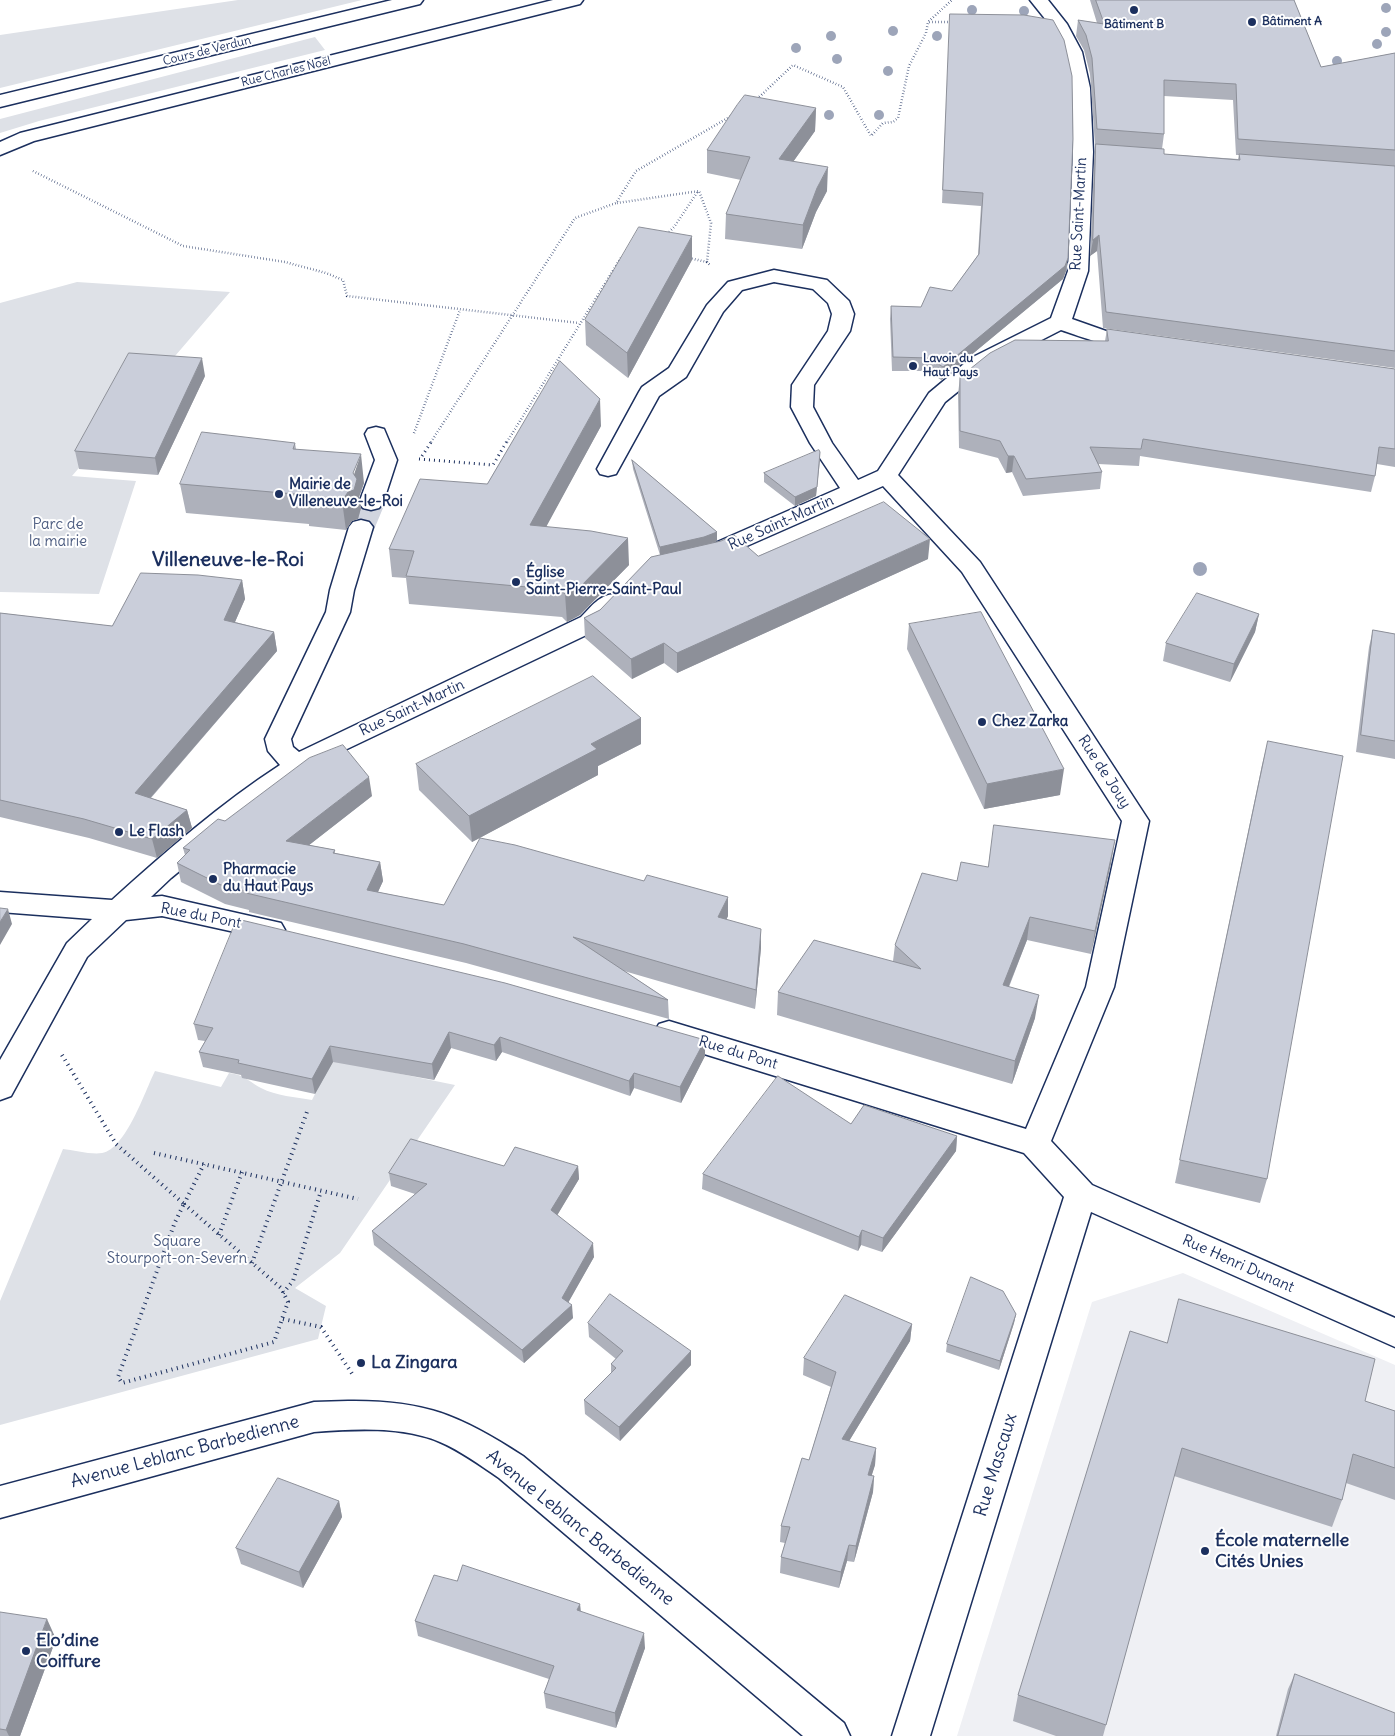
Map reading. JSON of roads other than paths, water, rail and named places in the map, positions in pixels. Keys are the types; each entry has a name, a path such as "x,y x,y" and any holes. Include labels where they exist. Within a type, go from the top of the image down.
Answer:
{"street":[{"name":"Cours de Verdun","path":"0,101 414,0"},
{"name":"Rue Charles Noël","path":"0,149 27,137 574,0"},
{"name":"Rue Saint-Martin","path":"1040,0 1058,24 1073,52 1081,88 1083,152 1078,271 1060,322"},
{"path":"1083,152 1103,154"},
{"path":"608,469 650,392 678,372 714,309 735,286 774,276 820,284 838,302 843,314 839,331 803,385 802,407 821,444 854,491"},
{"path":"886,476 937,398 979,363 1060,322 1102,337 1160,345"},
{"path":"371,502 395,459 376,434"},
{"name":"Rue Saint-Martin","path":"686,560 712,554 886,476"},
{"name":"Rue de Jouy","path":"886,476 971,567 1136,821 1100,987 1035,1144"},
{"path":"297,765 281,751 278,739 338,612 342,590 361,527"},
{"name":"Rue Saint-Martin","path":"0,1088 38,1016 77,950 116,911 161,871 258,792 297,765 332,746 590,623 629,583"},
{"name":"Rue du Pont","path":"0,902 116,911 162,906 300,936"},
{"name":"Rue du Pont","path":"641,1024 1035,1144"},
{"path":"1035,1144 1081,1194"},
{"name":"Rue Henri Dunant","path":"1081,1194 1395,1333"},
{"name":"Rue Mascaux","path":"911,1736 1081,1194"},
{"name":"Avenue Leblanc Barbedienne","path":"0,1502 314,1417 356,1414 401,1419 450,1431 510,1467 831,1736"}],"tunnel":[{"path":"361,527 371,503"}],"place":[{"name":"Bâtiment B","path":"1134,10"},
{"name":"Bâtiment A","path":"1252,22"},
{"name":"Lavoir du Haut Pays","path":"913,366"},
{"name":"Mairie de Villeneuve-le-Roi","path":"279,494"},
{"name":"Église Saint-Pierre-Saint-Paul","path":"516,582"},
{"name":"Chez Zarka","path":"982,722"},
{"name":"Le Flash","path":"119,832"},
{"name":"Pharmacie du Haut Pays","path":"213,879"},
{"name":"La Zingara","path":"361,1363"},
{"name":"École maternelle Cités Unies","path":"1205,1551"},
{"name":"Elo’dine Coiffure","path":"26,1651"}],"district":[{"name":"Villeneuve-le-Roi","path":"228,560"}],"park label":[{"name":"Parc de la mairie","path":"58,534"},
{"name":"Square Stourport-on-Severn","path":"177,1250"}]}
